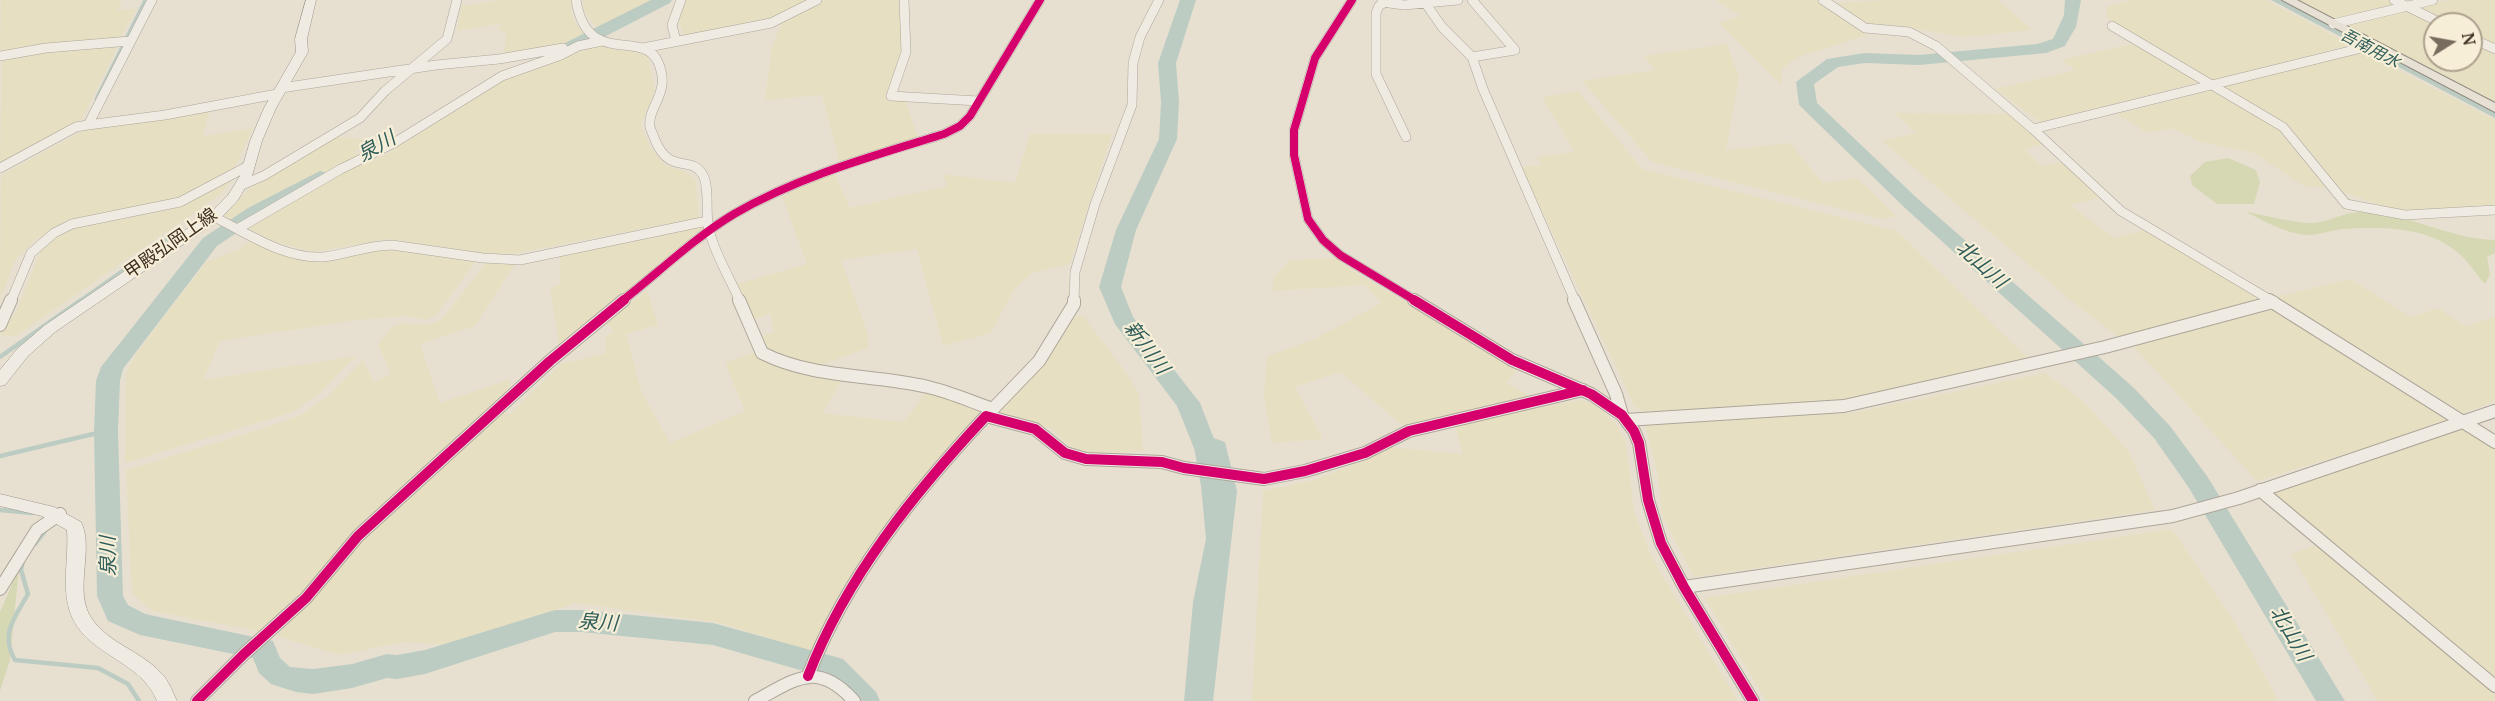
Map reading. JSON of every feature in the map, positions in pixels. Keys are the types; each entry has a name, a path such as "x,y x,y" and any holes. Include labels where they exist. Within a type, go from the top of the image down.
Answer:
{"main road":[{"name":"甲殿弘岡上線","path":"0,381 24,351 70,314 214,217 233,197 250,165 256,141 279,91 302,52 301,39 311,0"},
{"path":"2288,0 2369,46 2495,108"},
{"path":"3,503 41,507 60,514 75,527 78,546 76,589 81,617 94,636 149,673 167,701"}],"street":[{"path":"83,126 152,0"},
{"path":"240,186 265,176 360,118 406,69 447,39 457,0"},
{"path":"576,0 579,19 595,37"},
{"path":"676,41 672,25 681,0"},
{"path":"643,48 771,23 817,0"},
{"path":"904,0 906,52 891,96 978,101"},
{"path":"214,217 272,247 317,257 335,256 374,246 392,245 482,259 518,260 565,249 708,226 806,182 944,135 960,126 1040,0"},
{"path":"764,699 809,672 816,655 886,534 943,462 1040,361 1074,304 1076,272 1095,204 1132,105 1133,63 1158,0"},
{"path":"1352,0 1316,58 1294,130 1294,155 1308,219 1323,240 1340,255 1512,360 1583,390 1624,417 1844,406 2105,347 2273,302"},
{"path":"1406,137 1376,74 1376,13 1383,1 1426,4 1458,0"},
{"path":"1472,0 1515,50 1472,57"},
{"path":"1823,0 1865,28 1909,32 1936,46 2033,129 2121,211 2273,302 2495,442"},
{"path":"2394,0 2423,14"},
{"path":"2333,24 2433,0"},
{"path":"1426,4 1442,27 1472,57 1524,186 1624,417 1639,443 1652,519 1661,543 1684,587 1753,701"},
{"path":"2112,26 2287,130 2346,204 2405,215 2495,210"},
{"path":"235,226 394,143 502,76 561,55 595,37"},
{"path":"1,167 83,126 165,115 279,91 406,69 557,51 595,37 653,52 659,63 663,91 652,115 650,127 661,154 668,160 696,167 704,177 708,226 762,353 784,364 808,370 928,387 989,413 1035,429 1065,453 1086,459 1162,462 1185,468 1264,478 1305,471 1365,453 1409,431 1583,390"},
{"path":"0,56 46,48 130,41"},
{"path":"2033,129 2369,46"},
{"path":"0,325 28,256 37,244 58,229 72,224 180,202 250,165"},
{"path":"196,701 306,598 358,536 432,466 550,361 708,226"},
{"path":"1684,587 2173,516 2239,498 2495,411"},
{"path":"2260,490 2495,686"},
{"path":"0,589 37,530 60,514"},
{"path":"809,672 844,687 854,701"}],"shaded area":[{"path":"1,0 122,0 117,10 136,9 120,39 0,55"},
{"path":"500,0 573,0 571,10 575,22 585,34 556,49 504,56 506,31 499,31 502,23 457,31 461,6"},
{"path":"583,0 659,0 599,31 583,9"},
{"path":"686,0 808,0 775,17 684,37 679,21"},
{"path":"822,0 900,0 900,26 905,43 887,92 888,97 904,98 919,139 840,165 822,95 765,100 772,47 782,21"},
{"path":"1716,0 1816,0 1867,35 1798,57 1782,69 1781,85 1719,23 1741,16"},
{"path":"1887,0 1998,0 2032,30 1965,37 1906,27 1862,23 1836,3"},
{"path":"2133,0 2266,0 2351,45 2211,81 2107,18 2107,6"},
{"path":"2296,0 2388,0 2396,4 2333,19"},
{"path":"2448,0 2495,0 2495,47 2483,41 2483,12 2423,12 2415,8"},
{"path":"2409,9 2423,17 2423,66 2344,25"},
{"path":"2136,43 2200,82 2042,123 1995,89 2076,70 2061,60"},
{"path":"1727,44 1739,78 1726,150 1790,143 1823,183 1857,178 1896,216 1882,219 1652,162 1582,81 1655,70 1644,56"},
{"path":"118,45 80,123 0,163 2,58 45,51"},
{"path":"598,45 637,51 648,57 655,90 641,125 651,149 666,166 684,171 696,181 699,218 502,256 387,239 315,252 275,242 247,228 344,171 385,155 509,77"},
{"path":"2483,46 2495,52 2495,103 2435,72 2483,72"},
{"path":"2362,51 2495,120 2495,205 2400,212 2343,192 2292,129 2219,86"},
{"path":"2213,90 2276,127 2326,188 2304,186 2254,153 2201,142 2171,128 2148,133 2117,114"},
{"path":"1578,91 1642,169 1897,231 2030,360 1838,401 1644,413 1634,405 1521,167 1541,165 1536,157 1575,152 1542,97"},
{"path":"210,110 203,136 253,128 235,167 176,201 68,221 35,240 15,261 0,300 1,175 87,129"},
{"path":"1895,113 2008,114 2043,144 2024,149 2041,166 2063,162 2099,198 2070,205 2114,238 2144,230 2263,300 2121,339 2068,298 1882,141 1916,133"},
{"path":"1030,134 1112,134 1070,264 1032,273 1013,291 991,333 943,346 917,249 841,260 868,334 868,348 815,367 784,360 767,348 762,336 774,332 770,313 753,320 737,284 807,264 782,196 834,173 850,208 947,186 943,174 1015,183"},
{"path":"337,136 375,141 354,152 360,154 233,223 223,216 251,187"},
{"path":"233,178 221,194 16,336 0,335 16,312 42,248 67,230 176,208"},
{"path":"705,222 707,231 560,351 550,289 560,284 560,251"},
{"path":"251,241 314,259 391,248 476,261 437,314 427,320 407,316 357,320 220,341 203,380 356,356 320,393 293,412 125,463 126,373 135,355 206,262 238,250"},
{"path":"1338,258 1350,269 1519,368 1506,383 1532,397 1403,426 1340,372 1295,387 1323,439 1272,443 1264,396 1267,356 1313,340 1381,303 1365,285 1272,291 1274,277 1290,260"},
{"path":"486,263 515,264 475,326 420,344 440,403 511,379 506,395 374,513 301,594 263,632 152,611 132,594 126,470 301,415 329,395 363,360 374,382 391,374 378,345 392,327 404,323 428,325 442,319"},
{"path":"2350,279 2411,317 2438,308 2465,326 2495,317 2495,401 2463,413 2276,297"},
{"path":"647,290 658,325 626,334 642,393 670,443 745,411 725,363 756,352 843,378 822,413 904,422 927,391 987,410 894,517 811,651 720,623 576,603 455,645 403,642 340,655 276,636 335,573 376,524 503,412 509,415 561,364 606,353 605,336 613,332 607,323"},
{"path":"2273,305 2456,420 2257,481 2133,346"},
{"path":"1076,316 1084,317 1127,374 1139,394 1143,451 1092,453 1069,446 1051,428 1001,415 1000,409 1035,375"},
{"path":"2045,373 2083,401 2129,452 2155,510 1694,577 1662,516 1658,475 1645,424 1852,413"},
{"path":"1582,400 1597,406 1616,424 1626,442 1634,512 1652,558 1738,701 1252,701 1263,491 1314,480 1369,459 1387,447 1463,454 1454,423"},
{"path":"2466,425 2495,445 2495,679 2268,493"},
{"path":"1191,430 1225,442 1237,491 1213,701 1184,701 1193,602 1206,539 1201,486"},
{"path":"2172,529 2235,623 2279,701 1766,701 1705,598"},
{"path":"2319,544 2495,690 2495,701 2378,701 2291,554"}],"green space":[{"path":"2228,158 2256,170 2260,182 2254,204 2217,204 2192,185 2190,176 2205,162"},
{"path":"2246,212 2308,223 2321,222 2354,212 2377,213 2478,239 2495,240 2495,253 2487,257 2490,275 2485,284 2458,253 2446,244 2418,233 2373,228 2302,234 2277,227"},
{"path":"19,568 10,660 0,691 0,612"}],"waterway":[{"path":"96,99 145,0"},
{"name":"泉川","path":"561,52 664,0"},
{"name":"新川川","path":"1188,0 1167,63 1170,102 1168,139 1126,230 1110,287 1123,319 1188,403 1211,462"},
{"name":"北山川","path":"2073,0 2072,15 2059,42 2040,49 1919,60 1865,58 1833,63 1805,82 1808,105 1912,204 2125,393 2162,432 2198,482 2331,701"},
{"name":"吾南用水","path":"2276,0 2495,115"},
{"name":"泉川","path":"320,177 255,212 210,242 112,367 108,381 106,431 110,596 118,613 140,624 263,649 269,665 281,675 313,682 352,676 387,666 397,667 425,662 555,621 582,621 713,634 833,667 866,701"},
{"path":"79,301 181,229"},
{"path":"0,357 81,300"},
{"path":"0,456 106,431"},
{"path":"0,510 32,513"},
{"path":"35,544 45,531"},
{"path":"23,560 21,570 28,594 14,619 9,634 11,651 15,660 98,668 128,684 139,701"}],"cycle path":[{"path":"197,701 244,654 306,598 358,536 432,467 550,361 709,230 735,213 792,186 853,163 944,134 960,126 970,116 1040,0"},
{"path":"1352,0 1315,58 1294,130 1294,155 1308,219 1323,240 1340,255 1512,360 1591,394 1622,415 1634,431 1639,443 1648,500 1661,543 1684,587 1753,701"},
{"path":"808,676 816,655 849,594 886,534 943,462 986,416 1035,429 1065,453 1086,459 1162,462 1184,468 1264,479 1305,471 1365,453 1409,431 1583,390"}]}
